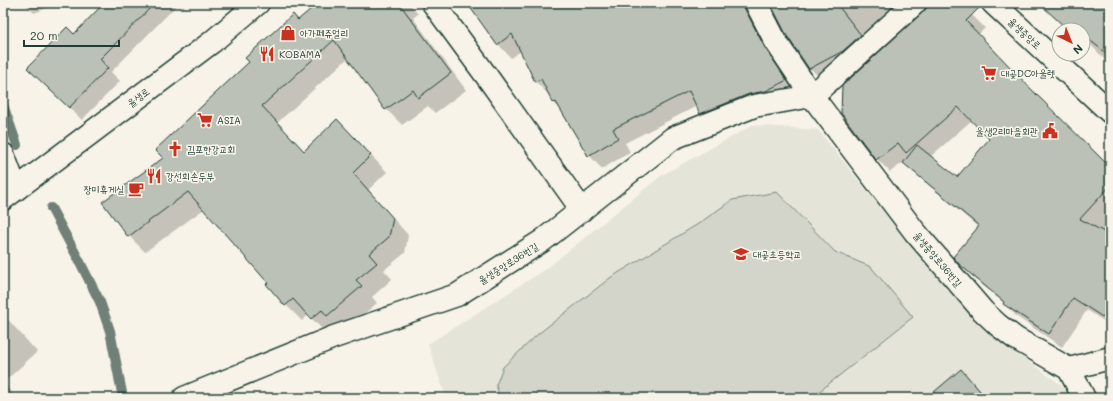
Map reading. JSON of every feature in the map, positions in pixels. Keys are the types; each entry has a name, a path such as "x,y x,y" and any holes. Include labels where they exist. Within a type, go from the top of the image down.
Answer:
{"street":[{"name":"율생로","path":"3,154 10,194 212,42 258,3"},
{"path":"433,3 582,210"},
{"path":"756,3 776,42 812,96 915,3"},
{"name":"율생중앙로","path":"993,3 1110,112"},
{"name":"율생중앙로36번길","path":"184,398 334,337 456,295 542,241 673,138 754,106 812,96 915,232 982,310 1015,338 1069,368"},
{"path":"1084,398 1069,368 1110,358"}],"shaded area":[{"name":"대곶초등학교","path":"753,125 818,130 905,238 968,312 995,337 1060,384 1073,398 446,398 428,344 546,269 662,175"},
{"path":"777,192 835,252 871,267 913,317 811,398 500,398 496,385 503,367 538,334 610,278 698,224 732,200"}],"building":[{"path":"104,3 155,3 100,59 108,68 69,108 27,68 67,27 74,34"},
{"path":"318,3 399,3 451,73 418,98 413,90 385,110 334,40 262,106 304,151 337,119 371,155 353,173 393,218 389,237 369,254 377,263 356,280 362,286 327,316 322,310 311,319 293,299 285,306 266,284 268,283 188,192 128,237 102,202 163,158 155,150 249,62 245,58 293,14 298,20"},
{"path":"467,3 744,3 745,9 765,48 787,80 766,91 749,94 700,114 689,91 613,129 618,138 588,156 556,102 553,103 541,79 535,82 512,34 497,45"},
{"path":"770,3 836,3 861,35 843,51 809,69 787,36"},
{"path":"927,3 981,3 981,6 966,21 1035,93 1110,167 1110,186 1080,219 1110,235 1110,322 1073,298 1049,334 1003,304 1004,302 959,264 953,257 979,226 903,163 917,145 957,177 989,139 958,107 906,153 898,143 876,160 841,113 842,86 923,12 927,7"},
{"path":"1039,3 1110,3 1110,56 1091,41 1091,22 1059,22"},
{"path":"961,369 986,398 927,398"}],"waterway":[{"path":"3,105 17,145"},
{"path":"51,208 100,302 110,331 123,398"}],"place":[{"name":"아가페쥬얼리","path":"288,33"},
{"name":"KOBAMA","path":"267,54"},
{"name":"대곶DC아울렛","path":"989,73"},
{"name":"ASIA","path":"205,120"},
{"name":"율생2리마을회관","path":"1050,131"},
{"name":"김포한강교회","path":"175,149"},
{"name":"강선희손두부","path":"154,176"},
{"name":"장미휴게실","path":"136,189"},
{"name":"대곶초등학교","path":"741,254"}]}
